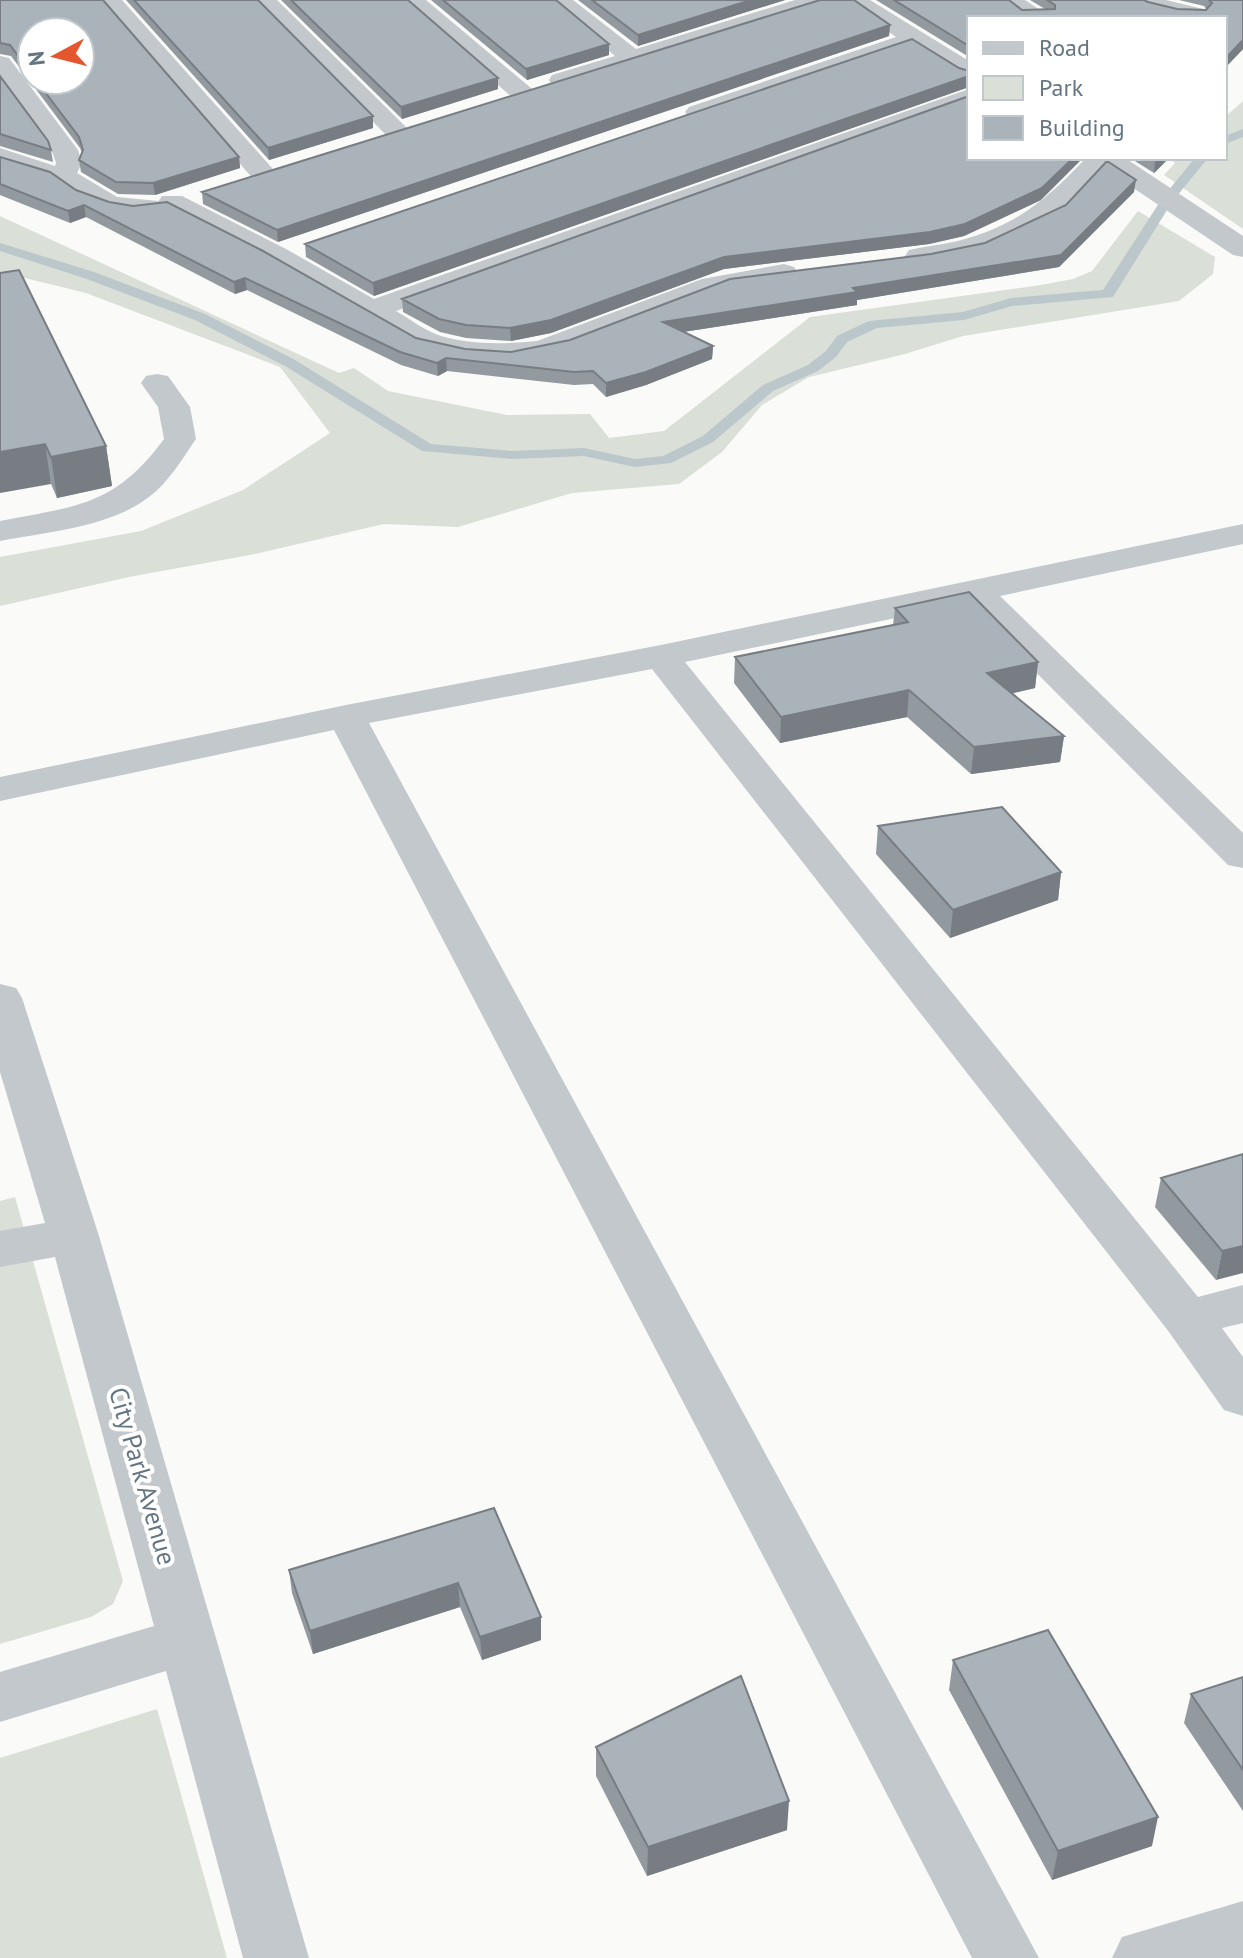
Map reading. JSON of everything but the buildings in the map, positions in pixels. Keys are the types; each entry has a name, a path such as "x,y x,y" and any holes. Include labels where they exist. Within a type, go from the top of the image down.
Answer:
{"street":[{"path":"110,0 263,174"},
{"path":"264,0 397,132"},
{"path":"412,0 522,93"},
{"path":"559,0 633,58"},
{"path":"494,101 819,0"},
{"path":"854,0 967,71"},
{"path":"1008,0 1036,16"},
{"path":"1145,0 1168,9 1192,11"},
{"path":"710,9 734,26"},
{"path":"677,119 915,38"},
{"path":"0,63 65,150 69,163 63,175"},
{"path":"373,309 967,97"},
{"path":"367,141 425,123"},
{"path":"0,156 34,170 63,175 86,192 112,205 147,207 202,193"},
{"path":"885,261 959,250 1029,222 1053,208 1102,160"},
{"path":"1107,160 1243,249"},
{"path":"233,183 293,164"},
{"path":"172,202 440,345 478,352 527,352 559,344 712,285 810,270"},
{"path":"276,255 306,245"},
{"path":"0,531 73,516 135,493 180,439 174,407 157,383"},
{"path":"0,789 346,716 661,656 1243,534"},
{"path":"974,590 1243,856"},
{"path":"661,656 1187,1319 1243,1396"},
{"path":"346,716 1006,1958"},
{"name":"City Park Avenue","path":"0,998 74,1236 276,1958"},
{"path":"0,1249 74,1236"},
{"path":"1187,1319 1243,1304"},
{"path":"0,1697 189,1640"},
{"path":"1145,1958 1243,1931"}],"green space":[{"path":"1243,101 1243,229 1164,175 1175,163 1171,160 1227,160 1227,115"},
{"path":"1138,211 1215,257 1213,274 1179,301 963,336 905,354 809,377 762,405 722,452 679,484 572,493 458,527 384,524 0,606 0,557 141,531 243,490 330,433 280,367 86,293 0,272 0,216 339,373 354,368 388,391 507,415 590,414 609,438 664,431 810,317 1041,285 1073,279 1092,271"},
{"path":"15,1197 123,1581 113,1604 91,1617 0,1644 0,1201"},
{"path":"157,1709 227,1958 0,1958 0,1758"}],"waterway":[{"path":"1227,139 1243,133"},
{"path":"0,247 89,275 200,317 290,363 427,448 512,455 584,452 635,463 666,460 708,439 768,388 813,368 831,354 842,339 874,324 964,316 1011,302 1108,294 1167,200 1200,160"}]}
